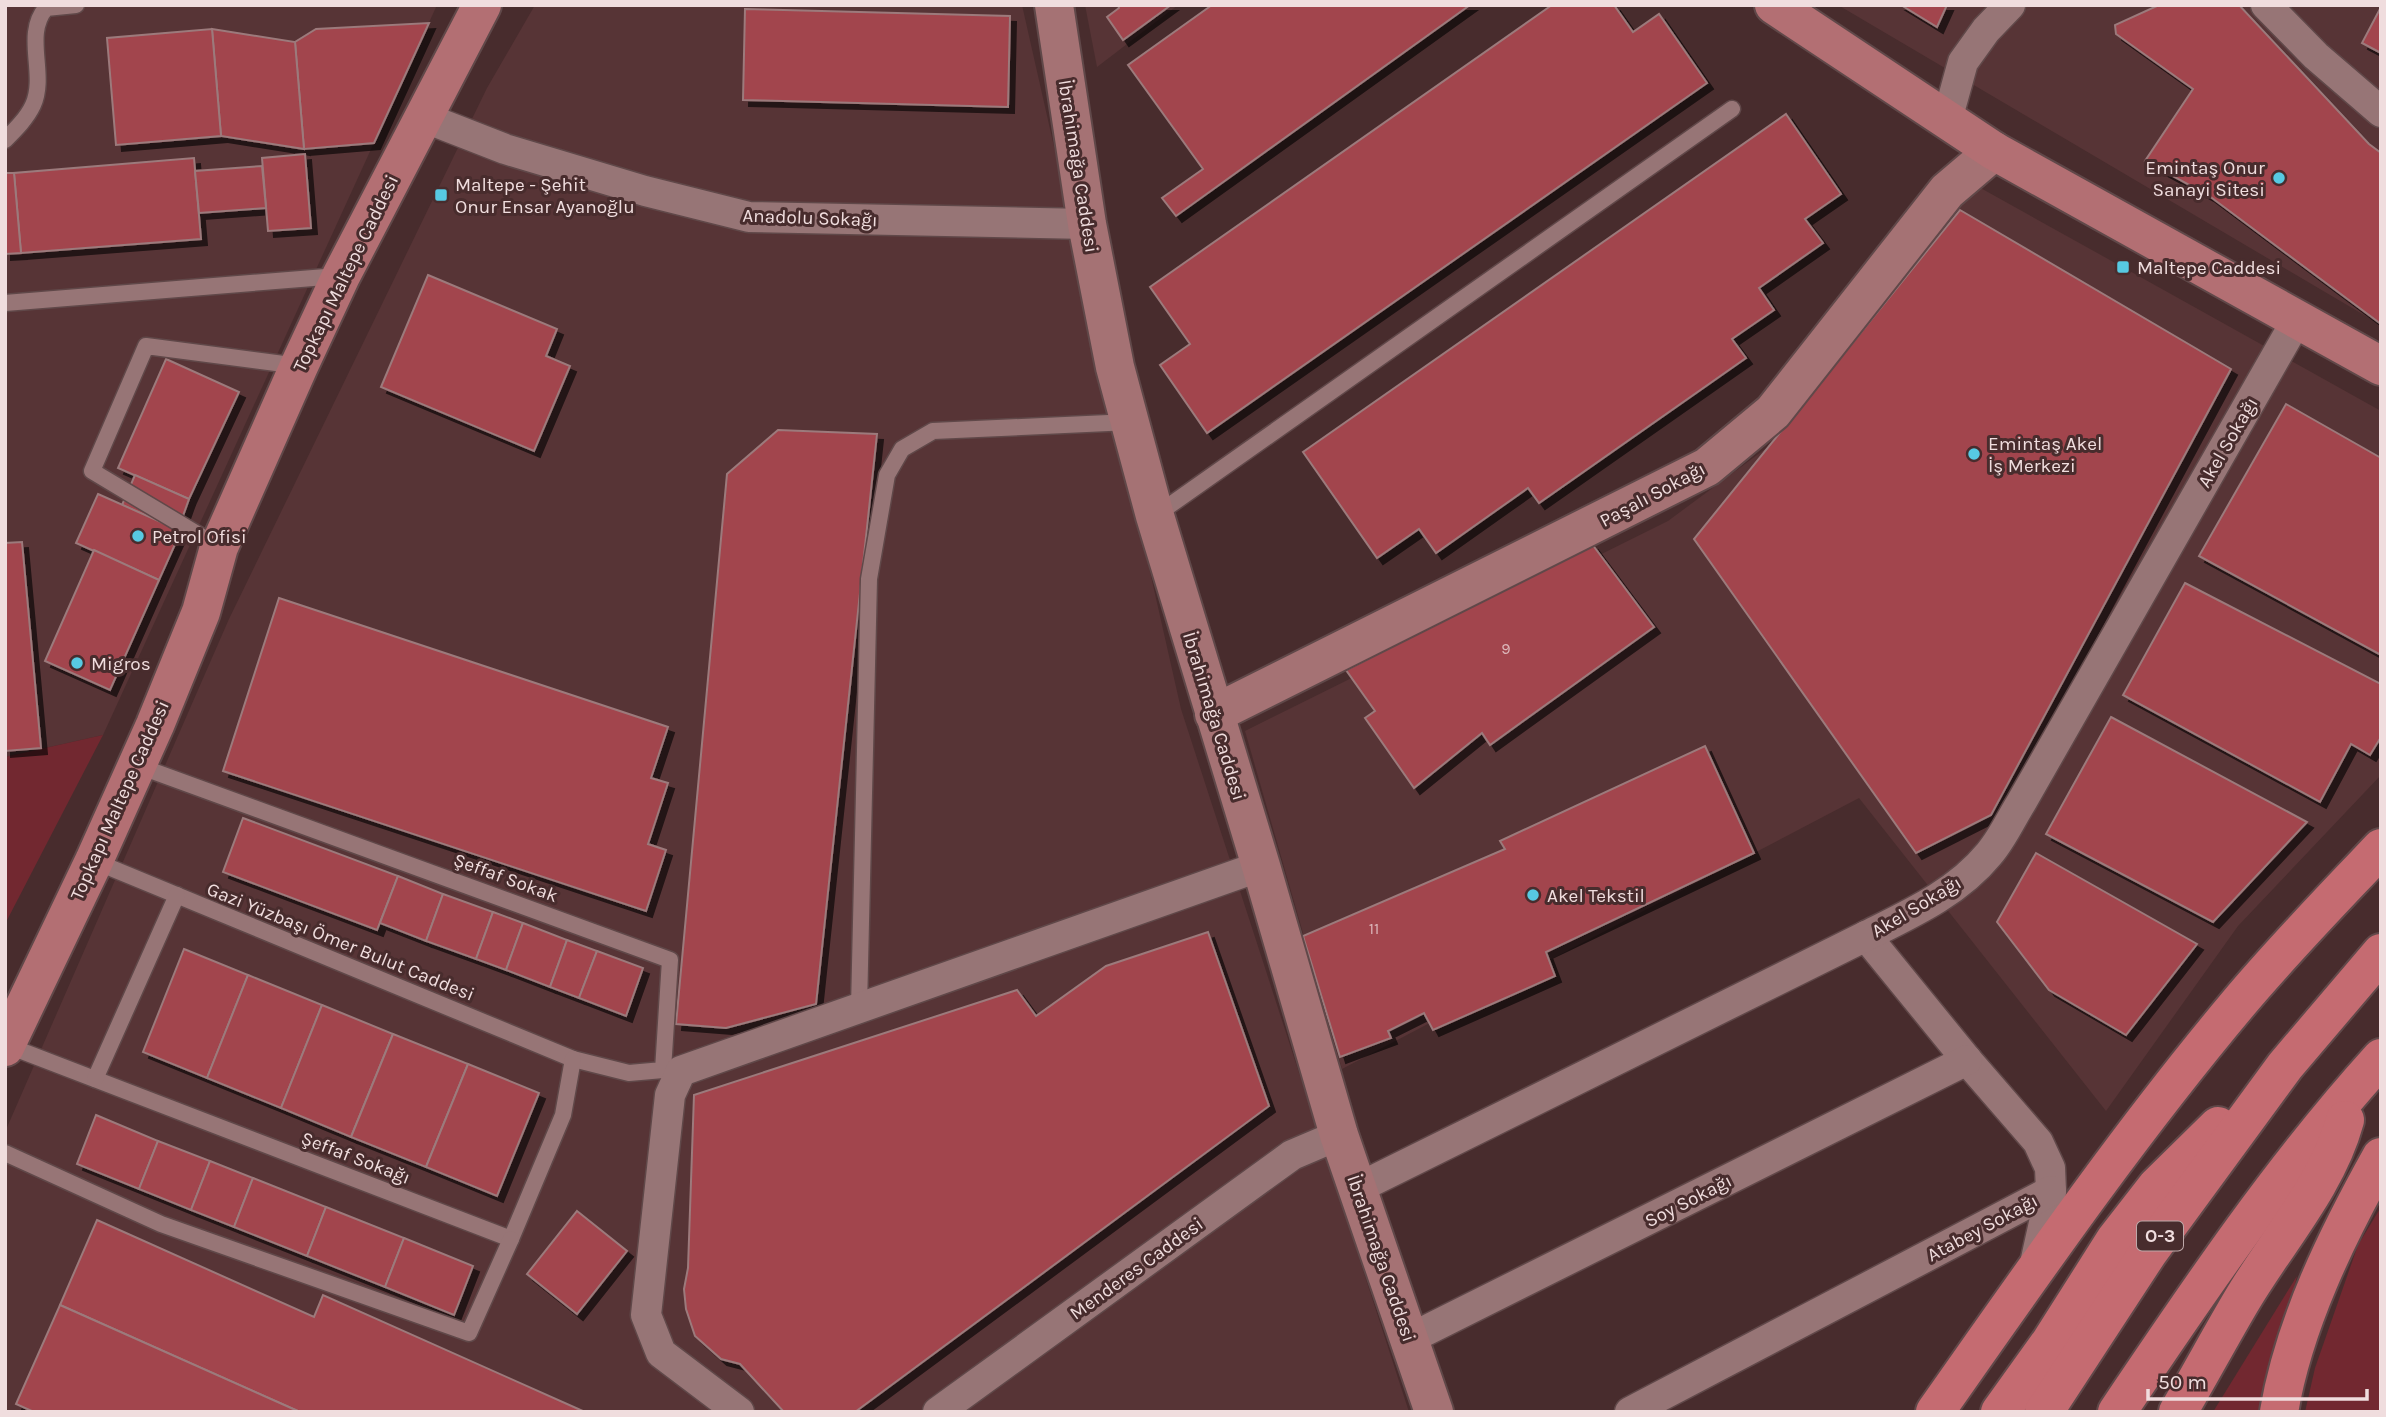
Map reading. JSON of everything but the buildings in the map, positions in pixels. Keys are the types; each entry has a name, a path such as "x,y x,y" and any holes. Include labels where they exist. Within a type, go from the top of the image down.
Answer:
{"highway":[{"path":"1935,1412 2088,1196 2237,1005 2381,848"},
{"name":"O-3","path":"2044,1412 2148,1253 2284,1066 2381,953"},
{"path":"2117,1412 2240,1232 2354,1087 2381,1058"},
{"path":"2000,1412 2051,1341 2115,1240 2157,1186 2210,1133 2284,1066"},
{"path":"2178,1412 2242,1300 2320,1178 2341,1135 2354,1087"},
{"path":"2279,1412 2284,1381 2314,1295 2343,1226 2381,1157"}],"main road":[{"name":"Topkapı Maltepe Caddesi","path":"5,988 136,765 201,612 219,547 299,366 341,276 482,5"},
{"name":"İbrahimağa Caddesi","path":"1054,5 1087,224 1115,367 1155,516 1339,1135 1434,1412"},
{"path":"1774,5 1994,151 2381,366"},
{"name":"Paşalı Sokağı","path":"1214,714 1707,467 1773,412 1947,191 1994,151"},
{"name":"Topkapı Maltepe Caddesi","path":"6,1046 182,605 219,547"}],"street":[{"path":"1947,120 1963,62 1986,30 2010,5"},
{"path":"2266,5 2316,56 2381,112"},
{"name":"Anadolu Sokağı","path":"423,117 505,149 645,191 748,217 1087,224"},
{"name":"Akel Sokağı","path":"1358,1188 1867,936 1961,883 1990,853 2298,318"},
{"path":"739,1412 661,1353 646,1315 670,1095 681,1071 1261,866"},
{"name":"Atabey Sokağı","path":"1630,1412 2051,1191 2050,1167 2038,1142 1967,1060 1867,936"},
{"name":"Soy Sokağı","path":"1409,1339 1967,1060"},
{"name":"Menderes Caddesi","path":"938,1412 1292,1155 1339,1135"},
{"path":"2031,1276 2045,1226 2051,1191"}],"lane":[{"path":"5,140 21,123 34,103 38,75 35,28 38,16 46,8 76,5"},
{"path":"1155,516 1732,109"},
{"path":"5,303 341,276"},
{"path":"219,547 92,471 146,345 299,366"},
{"path":"859,1008 869,579 887,475 902,449 933,430 1130,422"},
{"name":"Şeffaf Sokak","path":"136,765 670,960 663,1070 629,1073 573,1059"},
{"name":"Gazi Yüzbaşı Ömer Bulut Caddesi","path":"83,856 573,1059"},
{"path":"95,1079 177,895"},
{"name":"Şeffaf Sokağı","path":"6,1046 511,1239"},
{"path":"5,1153 161,1224 469,1333 563,1115 573,1059"}],"shaded area":[{"path":"5,5 437,5 103,735 5,757"},
{"path":"535,5 1022,5 1181,709 1409,1412 5,1412 5,1132 229,619 487,88"},
{"path":"1085,5 1178,5 1097,67"},
{"path":"1838,5 2381,5 2381,325"},
{"path":"1977,186 2381,411 2381,775 2238,926 2106,1111 1859,798 1342,1069 1245,731 1668,521 1784,435"},
{"path":"103,735 5,924 5,757"},
{"path":"2381,1207 2381,1412 2305,1412 2315,1368 2358,1245"},
{"path":"2297,1276 2266,1412 2213,1412"}],"place":[{"name":"Emintaş Onur Sanayi Sitesi","path":"2279,178"},
{"name":"Maltepe - Şehit Onur Ensar Ayanoğlu","path":"441,195"},
{"name":"Maltepe Caddesi","path":"2123,267"},
{"name":"Emintaş Akel İş Merkezi","path":"1974,454"},
{"name":"Petrol Ofisi","path":"138,536"},
{"name":"Migros","path":"77,663"},
{"name":"Akel Tekstil","path":"1533,895"}]}
